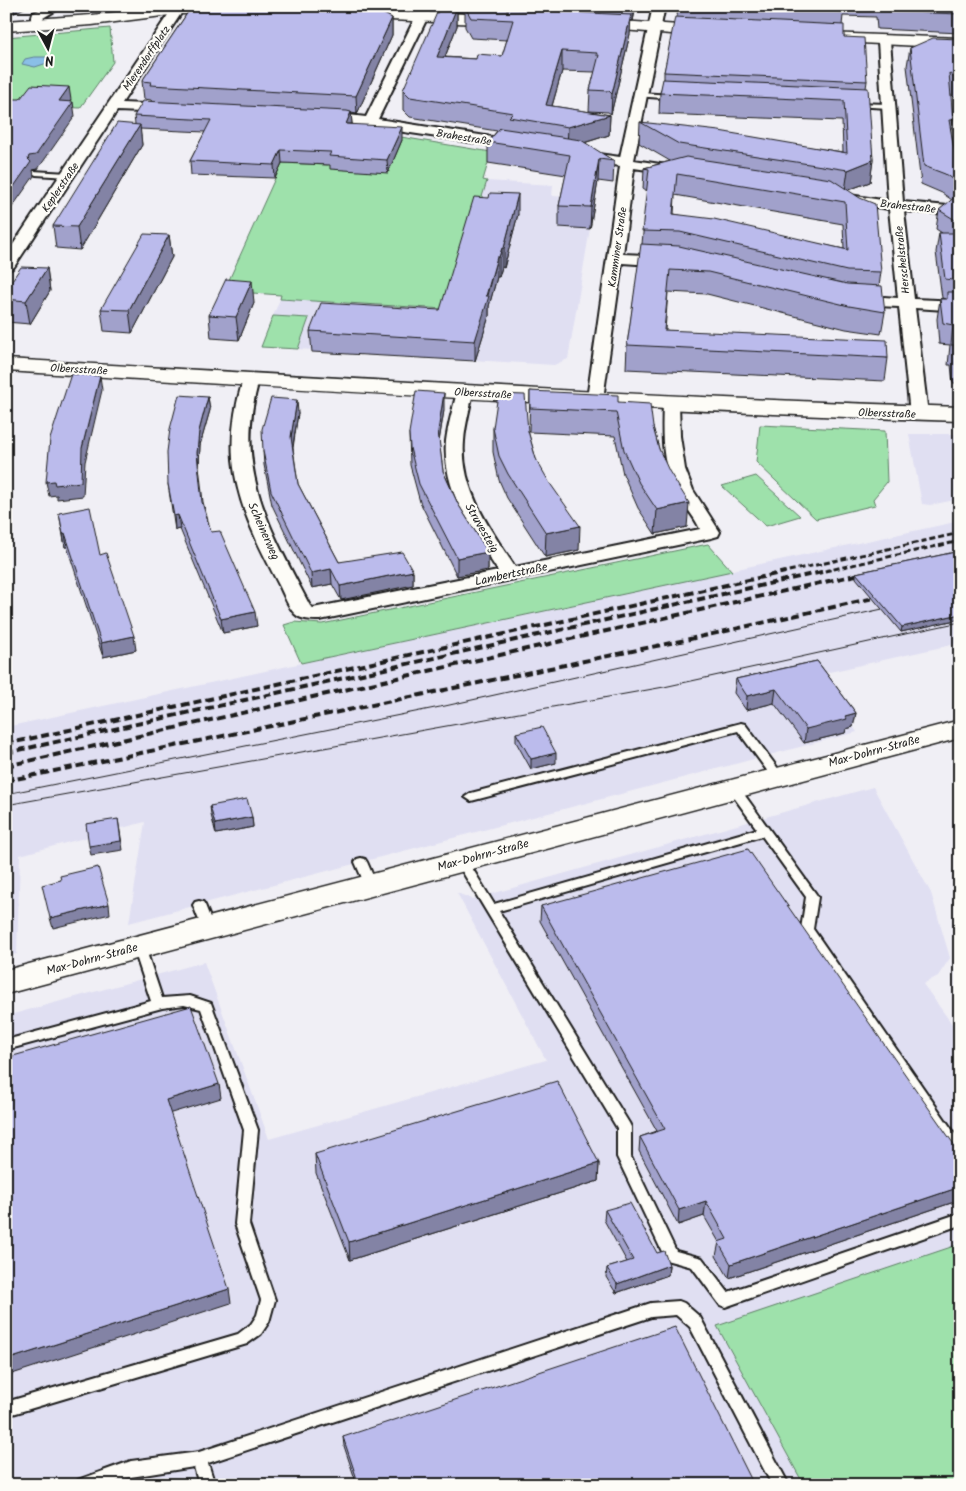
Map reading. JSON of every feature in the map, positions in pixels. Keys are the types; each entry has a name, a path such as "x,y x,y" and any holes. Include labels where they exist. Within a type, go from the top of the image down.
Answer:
{"street":[{"path":"36,24 38,16 57,6"},
{"name":"Kamminer Straße","path":"595,399 627,177 626,163 638,95 659,6"},
{"path":"179,8 244,10"},
{"name":"Mierendorffplatz","path":"6,26 179,8"},
{"name":"Mierendorffplatz","path":"113,106 179,8"},
{"path":"370,122 424,12"},
{"path":"337,14 424,12 515,21"},
{"path":"580,24 727,33"},
{"path":"813,37 960,43"},
{"name":"Herschelstraße","path":"884,40 896,206 919,414"},
{"path":"113,106 178,110"},
{"name":"Keplerstraße","path":"6,267 113,106"},
{"name":"Brahestraße","path":"309,116 348,118 527,147"},
{"path":"566,153 692,173"},
{"name":"Brahestraße","path":"832,196 896,206 960,212"},
{"path":"615,258 678,262"},
{"path":"836,298 960,306"},
{"name":"Olbersstraße","path":"6,366 595,399 919,414 960,414"},
{"name":"Scheinerweg","path":"251,380 246,395 242,434 246,487 259,524 302,610 310,614"},
{"name":"Struvesteig","path":"465,392 455,441 456,474 470,511 510,574"},
{"name":"Lambertstraße","path":"310,614 320,614 711,532 707,522 685,491 674,462 670,437 671,402"},
{"name":"Max-Dohrn-Straße","path":"6,982 139,947 204,916 366,874 462,861 960,729"}],"lane":[{"path":"638,95 684,97"},
{"path":"845,104 889,106"},
{"path":"36,173 68,175"},
{"path":"471,797 741,727 778,777"},
{"path":"734,788 812,897 806,928 960,1153"},
{"path":"491,909 765,832"},
{"path":"462,861 624,1127 624,1157 671,1256 697,1262 725,1300 960,1219"},
{"path":"139,947 158,1004"},
{"path":"6,1045 179,999 196,1001 206,1006 250,1130 242,1224 268,1300 264,1317 256,1329 242,1339 6,1409"},
{"path":"84,1485 131,1469 199,1459 651,1310 679,1308 695,1322 781,1485"},
{"path":"199,1459 207,1485"}],"shaded area":[{"path":"487,181 553,185 552,196 595,199 568,359 554,365 298,349 309,318 273,316 280,299 446,309"},
{"path":"909,434 960,434 960,499 930,505 922,504"},
{"path":"960,521 960,643 816,675 857,732 129,923 145,822 20,855 17,954 6,956 6,727"},
{"path":"873,787 931,893 950,958 938,976 923,984 960,1035 960,1485 6,1485 6,1016 204,962 269,1139 546,1060 457,893 472,899 484,896"}],"green space":[{"path":"110,28 113,62 80,108 6,104 6,37"},
{"path":"347,128 497,153 488,163 483,180 487,181 446,309 280,299 281,295 224,291 282,163 328,165"},
{"path":"273,316 309,318 298,349 261,347"},
{"path":"760,425 885,431 887,482 873,499 875,505 816,519 756,462"},
{"path":"756,476 800,516 766,526 722,486"},
{"path":"708,544 732,571 301,663 284,625 294,622 322,624"},
{"path":"960,1244 960,1485 804,1485 717,1326"}],"water":[{"path":"46,57 50,62 35,67 22,64 25,59"}],"building":[{"path":"192,6 368,6 392,18 356,96 150,85 151,82 142,81"},
{"path":"440,6 457,7 437,57 476,59 477,54 502,56 513,20 471,18 465,7 631,15 612,94 609,91 590,90 599,55 596,55 597,53 562,51 546,105 610,115 568,127 509,117 513,113 410,97 403,90"},
{"path":"720,6 843,6 843,12"},
{"path":"879,6 960,6 960,14 879,11"},
{"path":"675,17 844,25 844,37 864,38 867,81 664,72"},
{"path":"933,38 960,39 960,82 949,73 953,120 949,120 956,160 960,162 960,185 945,174 924,166 910,48"},
{"path":"663,79 868,88 873,160 848,170 679,144 640,122 719,131 847,153 844,101 660,93"},
{"path":"31,85 69,87 59,101 73,102 36,155 29,156 28,159 31,162 6,198 6,99 20,99"},
{"path":"143,101 347,111 351,112 346,124 402,127 387,160 329,156 331,152 281,150 274,165 190,161 211,120 134,116"},
{"path":"117,123 140,125 77,227 53,226"},
{"path":"500,128 581,140 614,161 599,159 591,207 559,206 570,155 488,142"},
{"path":"686,157 831,179 860,198 875,204 881,272 847,271 680,232 642,231 649,169 644,168","holes":["677,174 845,202 848,250 714,219 673,214"]},
{"path":"490,193 518,194 504,248 502,248 499,257 497,257 486,296 489,296 475,341 310,331 321,303 440,310 474,197 489,198"},
{"path":"955,197 960,197 960,223 939,210"},
{"path":"939,233 960,233 960,281 945,279"},
{"path":"144,234 169,235 129,310 101,309"},
{"path":"641,244 679,246 847,284 882,286 885,312 849,306 708,272 670,270 664,330 887,340 888,358 627,345"},
{"path":"21,267 47,268 26,301 6,299 6,289"},
{"path":"226,279 252,281 236,317 209,315"},
{"path":"947,292 960,292 960,363 957,363 955,345 951,345 953,325 943,323 940,299 947,299"},
{"path":"71,374 100,376 82,448 81,482 55,485 54,481 46,482 50,439"},
{"path":"416,391 444,393 438,431 443,471 458,504 488,552 457,558 419,484 410,448 409,433"},
{"path":"530,391 618,395 618,402 650,404 653,427 659,449 669,471 689,503 657,510 639,483 624,450 616,412 530,408"},
{"path":"498,394 525,395 528,431 536,459 549,482 580,526 546,533 508,474 499,456 493,428"},
{"path":"179,395 208,397 199,431 197,453 202,502 211,532 220,531 255,612 221,619 178,515 174,516 168,484 167,452 170,429"},
{"path":"271,398 297,400 291,437 298,484 339,562 402,552 413,571 340,586 331,569 311,573 271,491 263,451 262,429"},
{"path":"958,445 960,445 960,463 957,462"},
{"path":"90,507 100,555 106,553 134,636 101,643 65,533 63,534 59,513"},
{"path":"960,551 960,614 902,627 856,573"},
{"path":"817,661 856,713 845,716 847,719 806,729 776,689 747,696 736,679"},
{"path":"542,727 556,753 531,759 516,733"},
{"path":"247,799 252,817 215,824 210,806"},
{"path":"118,819 121,841 89,846 86,824"},
{"path":"748,849 960,1153 960,1187 731,1264 718,1242 727,1239 706,1201 679,1210 640,1137 665,1129 541,906"},
{"path":"98,867 109,904 50,918 42,885 61,880 60,876"},
{"path":"191,1006 219,1084 166,1100 229,1289 6,1360 6,1058"},
{"path":"557,1081 599,1163 349,1242 315,1154"},
{"path":"630,1203 657,1253 664,1251 669,1265 617,1284 607,1268 633,1260 605,1210"},
{"path":"675,1327 754,1485 359,1485 343,1437"}],"tram line":[{"path":"6,794 445,706 896,606"},
{"path":"6,805 664,687 960,622"}],"railway":[{"path":"780,573 960,533"},
{"path":"816,573 960,541"},
{"path":"6,744 785,572"},
{"path":"6,753 822,572"},
{"path":"6,766 869,572 865,573"},
{"path":"6,781 690,639 887,595"}]}
